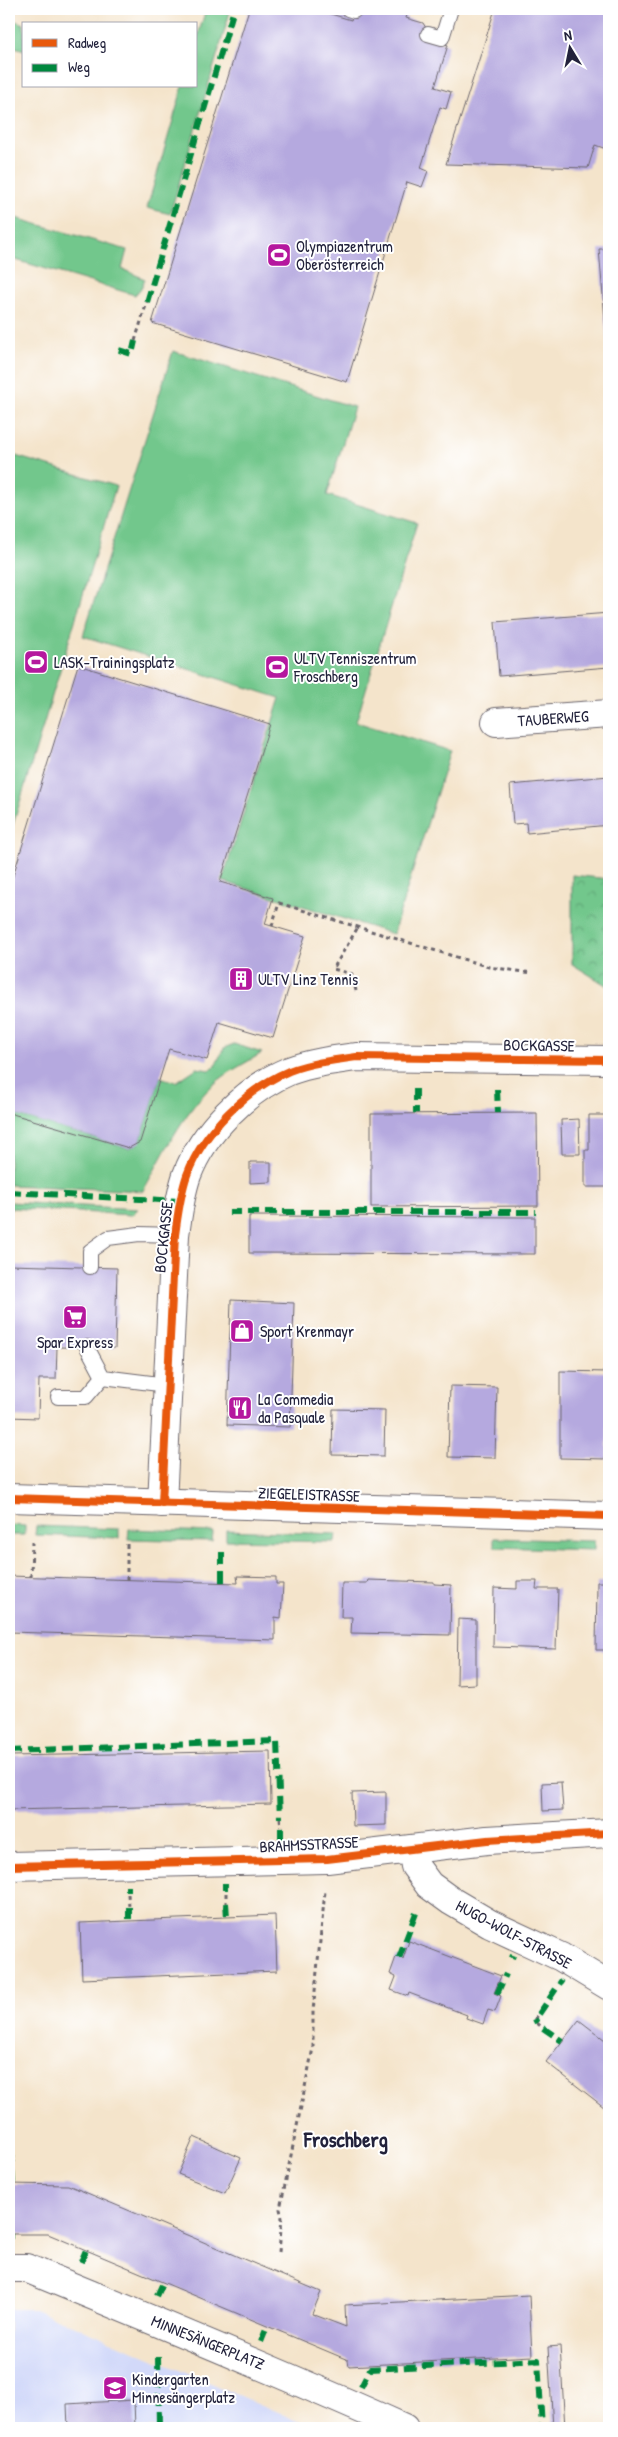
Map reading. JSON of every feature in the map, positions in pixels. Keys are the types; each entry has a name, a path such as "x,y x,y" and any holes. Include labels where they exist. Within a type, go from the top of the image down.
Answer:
{"street":[{"name":"TAUBERWEG","path":"496,722 609,714"},
{"name":"BOCKGASSE","path":"162,1503 175,1235 179,1200 188,1174 205,1142 246,1097 289,1071 318,1063 356,1057 609,1060"},
{"name":"ZIEGELEISTRASSE","path":"9,1498 609,1516"},
{"name":"BRAHMSSTRASSE","path":"9,1866 327,1859 487,1840 609,1833"},
{"name":"HUGO-WOLF-STRASSE","path":"412,1849 415,1866 429,1885 451,1901 490,1924 561,1957 609,1986"},
{"name":"MINNESÄNGERPLATZ","path":"9,2268 26,2268 258,2362 404,2428"}],"lane":[{"path":"428,34 442,38 451,9"},
{"path":"90,1266 90,1251 108,1238 139,1234 175,1235"},
{"path":"87,1347 103,1377"},
{"path":"103,1377 167,1385"},
{"path":"58,1397 86,1397 103,1377"}],"path":[{"path":"135,341 148,302"},
{"path":"272,926 279,903 489,967 532,973"},
{"path":"356,991 352,974 333,969 358,927"},
{"path":"31,1577 32,1542"},
{"path":"127,1544 127,1580"},
{"path":"280,1818 281,1828"},
{"path":"279,2252 282,2218 280,2209 313,2048 313,2011 326,1886"},
{"path":"225,1890 226,1903"},
{"path":"128,1891 129,1907"},
{"path":"539,2014 536,2021 543,2028"}],"shaded area":[{"name":"Kindergarten Minnesängerplatz","path":"9,2309 35,2309 316,2428 9,2428"}],"green space":[{"path":"206,9 231,9 170,214 147,208 182,88 198,88 198,35"},
{"path":"9,19 22,23 22,49 9,45"},
{"path":"9,216 127,250 122,269 145,279 141,288 135,295 9,258"},
{"name":"ULTV Tenniszentrum Froschberg","path":"173,351 354,407 327,495 417,523 356,722 450,751 393,934 222,881 280,698 83,636"},
{"name":"LASK-Trainingsplatz","path":"9,454 116,486 9,838"},
{"path":"572,875 609,879 609,987 572,964"},
{"path":"234,1044 262,1053 224,1076 202,1097 182,1122 143,1191 9,1185 9,1113 129,1148 140,1142 160,1077 176,1082 197,1068 209,1070 214,1068 224,1048"},
{"path":"9,1202 138,1209 132,1215 9,1208"},
{"path":"9,1525 25,1526 25,1535 9,1535"},
{"path":"36,1526 119,1529 119,1538 35,1535"},
{"path":"129,1529 213,1532 212,1541 128,1539"},
{"path":"226,1530 336,1534 335,1542 226,1540"},
{"path":"494,1538 594,1541 594,1550 494,1547"}],"building":[{"name":"Olympiazentrum Oberösterreich","path":"249,9 314,9 351,20 355,9 409,9 406,18 423,23 429,33 427,38 448,45 435,87 451,92 446,109 440,107 421,168 428,171 422,187 407,182 347,382 152,323"},
{"path":"495,9 609,9 609,150 595,145 588,168 446,164"},
{"path":"599,249 609,249 609,355 608,355"},
{"path":"609,613 609,667 499,676 495,622"},
{"path":"78,665 270,724 220,882 273,898 265,924 305,936 273,1038 219,1022 207,1060 169,1049 140,1142 129,1148 9,1113 9,889"},
{"path":"609,776 609,825 527,833 526,823 513,824 510,785"},
{"path":"537,1113 538,1206 371,1207 371,1114"},
{"path":"589,1115 609,1115 609,1187 585,1187 585,1150 589,1150"},
{"path":"579,1119 580,1154 562,1154 561,1120"},
{"path":"250,1162 271,1162 271,1182 250,1183"},
{"path":"249,1216 535,1217 535,1254 249,1253"},
{"path":"9,1265 117,1268 115,1348 57,1347 56,1379 39,1379 38,1418 9,1417"},
{"path":"231,1300 294,1303 290,1427 227,1425"},
{"path":"560,1371 608,1372 607,1459 560,1458"},
{"path":"450,1386 497,1387 495,1458 448,1457"},
{"path":"333,1409 385,1410 384,1456 332,1455"},
{"path":"9,1576 238,1583 237,1576 276,1577 276,1584 283,1584 281,1618 275,1617 275,1640 9,1632"},
{"path":"368,1580 434,1582 434,1584 451,1585 450,1635 351,1633 352,1617 341,1617 342,1583 367,1583"},
{"path":"517,1581 537,1581 536,1589 558,1589 556,1649 493,1647 494,1588 517,1589"},
{"path":"597,1582 609,1582 609,1650 596,1650"},
{"path":"458,1619 476,1620 476,1684 457,1685"},
{"path":"270,1751 271,1804 9,1810 9,1756"},
{"path":"561,1782 563,1810 543,1811 542,1783"},
{"path":"386,1792 386,1825 353,1826 352,1793"},
{"path":"275,1915 277,1971 82,1979 80,1923"},
{"path":"409,1941 501,1976 494,1993 501,1996 495,2012 488,2010 483,2024 466,2018 467,2015 409,1993 408,1996 391,1990 396,1977 390,1974 396,1957 403,1959"},
{"path":"579,2020 609,2043 609,2111 546,2062"},
{"path":"194,2137 241,2158 225,2193 178,2174"},
{"path":"9,2184 68,2185 154,2221 321,2292 312,2314 346,2327 345,2305 529,2295 532,2356 349,2366 348,2360 48,2234 9,2234"},
{"path":"560,2346 565,2428 553,2428 548,2347"},
{"path":"134,2400 135,2428 68,2428 67,2404"}],"marked path":[{"path":"147,302 234,9"},
{"path":"119,350 132,354 135,341"},
{"path":"416,1089 416,1113"},
{"path":"497,1089 498,1113"},
{"path":"9,1192 179,1201"},
{"path":"229,1212 536,1212"},
{"path":"222,1547 222,1582"},
{"path":"9,1751 277,1741 280,1818"},
{"path":"281,1828 281,1840"},
{"path":"225,1883 225,1890"},
{"path":"128,1886 128,1891"},
{"path":"226,1903 227,1917"},
{"path":"129,1907 129,1921"},
{"path":"399,1958 416,1913"},
{"path":"497,1994 506,1974"},
{"path":"539,2014 562,1980"},
{"path":"535,2019 537,2023"},
{"path":"543,2028 562,2041"},
{"path":"11,2153 13,2184"},
{"path":"10,2234 10,2246"},
{"path":"81,2262 86,2250"},
{"path":"157,2296 163,2283"},
{"path":"261,2342 267,2327"},
{"path":"158,2357 159,2428"},
{"path":"361,2387 370,2369 538,2360 542,2428"}],"cycle path":[{"path":"162,1503 175,1235 180,1205 187,1175 194,1159 215,1128 242,1100 273,1079 289,1071 314,1064 356,1057 609,1060"},
{"path":"9,1498 609,1516"},
{"path":"9,1866 327,1859 487,1840 609,1833"}],"place":[{"name":"Olympiazentrum Oberösterreich","path":"279,255"},
{"name":"LASK-Trainingsplatz","path":"36,662"},
{"name":"ULTV Tenniszentrum Froschberg","path":"277,667"},
{"name":"ULTV Linz Tennis","path":"241,979"},
{"name":"Spar Express","path":"75,1317"},
{"name":"Sport Krenmayr","path":"242,1331"},
{"name":"La Commedia da Pasquale","path":"240,1408"},
{"name":"Kindergarten Minnesängerplatz","path":"115,2388"}],"district":[{"name":"Froschberg","path":"346,2139"}]}
